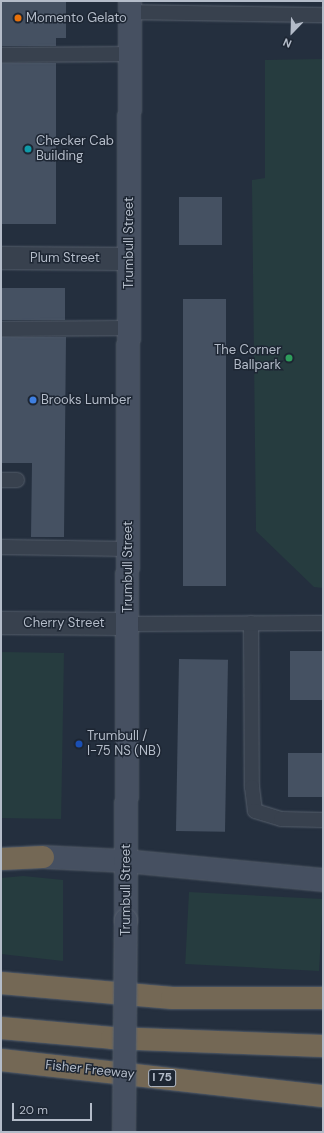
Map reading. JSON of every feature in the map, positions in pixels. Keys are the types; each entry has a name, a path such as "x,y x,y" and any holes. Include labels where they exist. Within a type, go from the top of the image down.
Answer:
{"highway":[{"path":"1,859 42,857"},
{"path":"1,983 172,998 323,998"},
{"path":"1,1028 112,1038 323,1046"},
{"name":"Fisher Freeway","path":"1,1060 323,1096"}],"street":[{"name":"Trumbull Street","path":"124,1132 128,624 130,6"},
{"name":"Plum Street","path":"1,258 129,259"},
{"name":"Cherry Street","path":"1,623 128,624"},
{"path":"1,852 42,857 125,861 323,880"}],"lane":[{"path":"130,6 323,15"},
{"path":"1,55 130,54"},
{"path":"1,329 129,328"},
{"path":"1,480 17,480"},
{"path":"1,547 128,549"},
{"path":"251,623 252,786 255,811 281,819 323,820"},
{"path":"128,624 323,623"}],"green space":[{"name":"The Corner Ballpark","path":"323,59 323,588 314,587 256,531 252,180 265,178 265,60"},
{"path":"1,652 64,653 61,819 1,818"},
{"path":"23,876 63,880 63,961 1,954 1,878"},
{"path":"189,892 323,899 319,971 185,964"}],"building":[{"path":"1,1 66,1 66,38 56,38 56,46 1,46"},
{"name":"Checker Cab Building","path":"1,63 56,63 56,224 1,224"},
{"path":"179,197 222,197 222,245 179,245"},
{"path":"1,288 65,288 65,320 1,320"},
{"path":"183,299 226,299 226,586 183,586"},
{"name":"Brooks Lumber","path":"1,337 66,337 64,537 31,537 32,463 1,463"},
{"path":"290,651 323,651 323,700 290,700"},
{"path":"179,659 228,660 225,832 176,831"},
{"path":"288,753 323,753 323,797 288,797"}],"place":[{"name":"Momento Gelato","path":"18,18"},
{"name":"Checker Cab Building","path":"28,149"},
{"name":"The Corner Ballpark","path":"289,358"},
{"name":"Brooks Lumber","path":"33,400"},
{"name":"Trumbull / I-75 NS (NB)","path":"79,744"}]}
